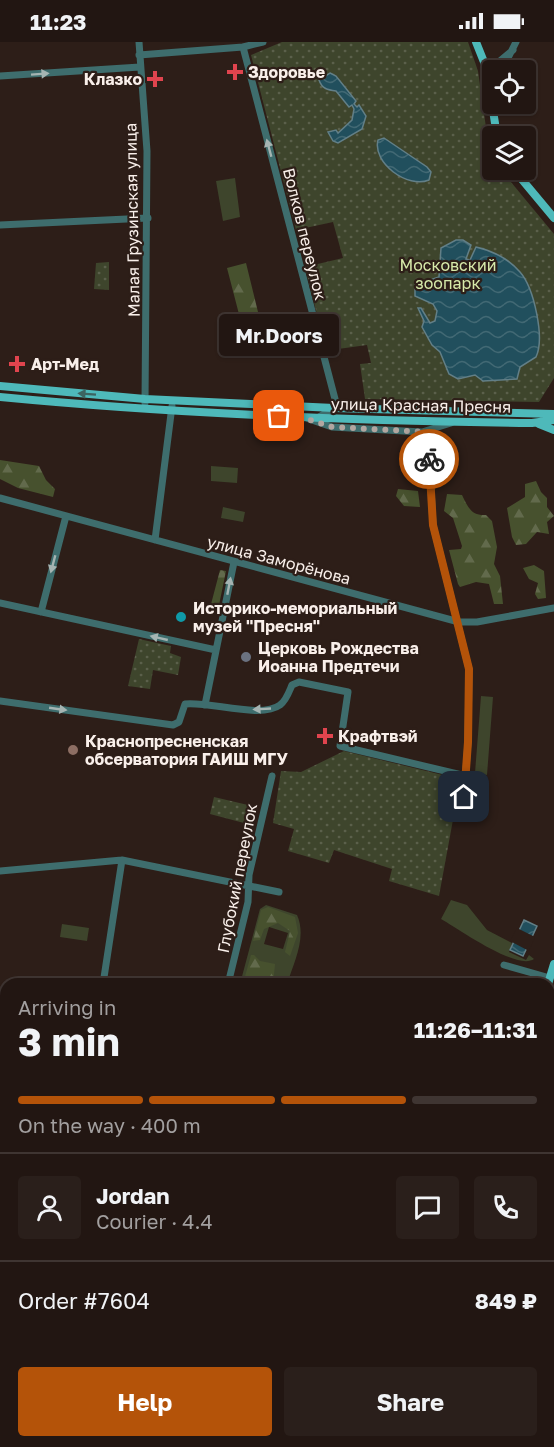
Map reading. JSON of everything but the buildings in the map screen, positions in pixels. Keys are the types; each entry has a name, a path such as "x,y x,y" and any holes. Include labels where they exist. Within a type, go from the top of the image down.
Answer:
{"main road":[{"path":"476,42 483,60"},
{"path":"522,180 554,218"},
{"name":"улица Красная Пресня","path":"0,386 145,399 334,408 554,414"},
{"name":"улица Красная Пресня","path":"0,397 145,409 318,418 532,423 554,420"},
{"path":"532,423 554,430"}],"street":[{"name":"Малая Грузинская улица","path":"139,42 147,145 145,409"},
{"path":"139,55 243,47 263,42"},
{"path":"508,60 516,42"},
{"name":"Волков переулок","path":"243,47 334,399 334,408"},
{"path":"501,60 513,50"},
{"path":"0,76 140,68"},
{"path":"0,225 148,218"},
{"path":"155,540 173,400"},
{"path":"318,418 334,408"},
{"path":"301,417 332,427 428,432 453,422"},
{"path":"428,432 433,525 452,607 459,622 470,677 464,797"},
{"name":"улица Заморёнова","path":"0,498 459,622 477,622 554,608"},
{"path":"41,612 66,516"},
{"path":"205,705 234,562"},
{"path":"0,603 216,650"},
{"path":"0,701 173,725 179,722 185,704 259,710 276,708 283,704 296,682 348,692 338,742 342,747 466,776"},
{"name":"Глубокий переулок","path":"229,978 250,887 249,875 272,776"},
{"path":"104,978 122,860"},
{"path":"0,871 122,860 144,862 279,892"},
{"path":"504,965 541,978"}],"green space":[{"name":"Московский зоопарк","path":"282,42 468,42 478,71 482,114 484,114 486,126 482,126 482,180 509,180 554,234 554,378 539,402 365,399 360,364 371,363 367,345 338,349 335,352 334,349 326,350 305,267 343,258 333,222 296,230 251,55"},
{"path":"235,178 240,217 223,221 216,181"},
{"path":"109,262 109,290 94,289 96,263"},
{"path":"246,263 258,312 240,318 227,268"},
{"path":"259,318 262,333 241,332 238,323"},
{"path":"0,460 39,466 46,480 55,489 53,497 18,488 0,479"},
{"path":"211,466 238,468 237,483 211,481"},
{"path":"536,481 547,498 547,507 554,516 547,522 549,534 537,532 526,544 516,545 512,537 507,508 525,497 525,484"},
{"path":"398,489 418,491 420,507 404,506 396,496"},
{"path":"447,494 462,495 473,512 486,515 492,521 497,547 494,564 500,576 503,604 494,604 489,584 476,582 460,587 458,584 449,550 461,549 462,546 453,518 444,511"},
{"path":"223,507 245,512 243,522 221,518"},
{"path":"534,565 544,571 546,598 538,599 535,594 538,583 529,579 523,568"},
{"path":"220,570 226,571 218,610 210,608"},
{"path":"139,639 171,646 170,653 181,657 178,675 153,670 150,689 128,686"},
{"path":"481,696 493,697 487,775 475,773"},
{"path":"344,751 451,777 450,785 459,787 439,896 389,881 392,869 334,850 329,863 288,851 294,829 273,823 281,771 301,772"},
{"path":"214,797 248,805 244,823 210,814"},
{"path":"451,900 467,905 487,930 512,943 509,952 526,960 529,955 534,959 526,961 502,954 441,919"},
{"path":"266,905 297,915 300,923 300,941 289,978 242,978 260,909","holes":["269,927 288,933 283,949 264,944"]},
{"path":"268,907 295,917 298,933 290,956 285,952 290,931 278,923 264,929 260,940 253,941 261,910"},
{"path":"62,924 89,928 87,941 60,937"},
{"path":"251,955 260,961 275,964 274,978 245,978"}],"water":[{"path":"330,73 336,76 356,101 354,104 357,107 359,105 366,116 362,129 338,143 333,141 328,132 336,130 338,133 352,120 354,109 352,105 349,107 336,91 322,85 319,80"},
{"path":"384,138 427,167 431,172 429,180 411,181 393,172 380,157 378,140"},
{"path":"456,240 463,240 471,245 466,259 470,260 476,247 505,259 520,272 530,289 539,326 538,349 536,357 520,367 517,379 483,381 475,375 458,379 449,374 440,352 432,345 422,327 424,321 418,308 421,308 430,323 435,321 437,311 433,304 415,296 415,285 439,277 441,248"},
{"path":"524,920 537,926 523,956 510,950"}],"pier":[{"path":"517,928 535,937 529,951 510,941"}],"way so far":[{"path":"279,416 301,417 332,427 428,432 429,459"}],"place":[{"name":"Здоровье","path":"235,72"},
{"name":"Клазко","path":"155,79"},
{"name":"Арт-Мед","path":"17,364"},
{"name":"Mr.Doors","path":"279,416"},
{"name":"Историко-мемориальный музей \"Пресня\"","path":"181,617"},
{"name":"Церковь Рождества Иоанна Предтечи","path":"246,657"},
{"name":"Крафтвэй","path":"325,736"},
{"name":"Краснопресненская обсерватория ГАИШ МГУ","path":"73,750"}],"route":[{"path":"429,459 433,525 469,669 468,742 464,797"}]}
